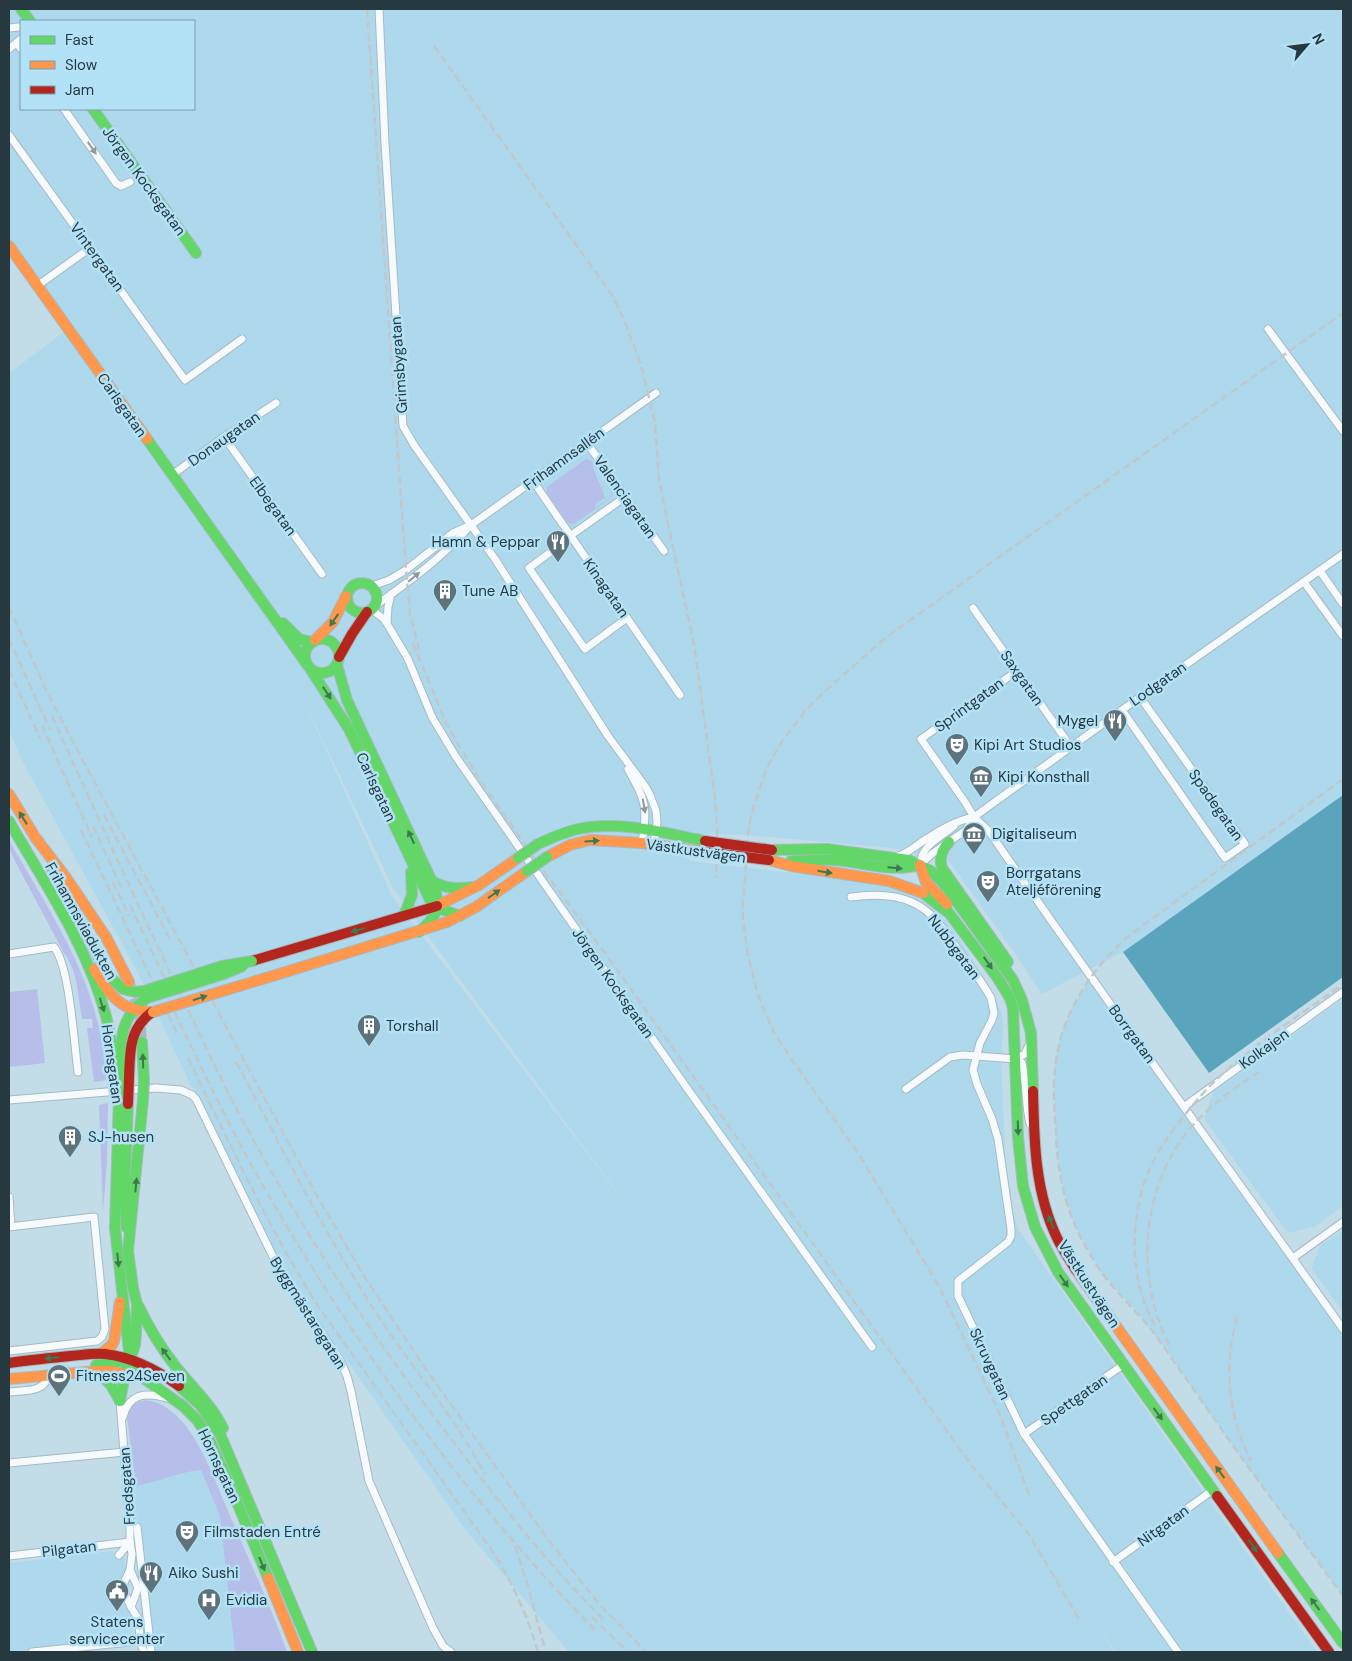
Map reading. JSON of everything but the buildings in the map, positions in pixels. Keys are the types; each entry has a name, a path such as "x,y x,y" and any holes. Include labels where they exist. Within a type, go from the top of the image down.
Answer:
{"main road":[{"path":"21,9 29,20"},
{"name":"Jörgen Kocksgatan","path":"93,110 196,253"},
{"name":"Carlsgatan","path":"9,246 236,563 350,729 426,893 433,904 437,906 438,896 432,881 347,700 338,661"},
{"name":"Carlsgatan","path":"236,563 292,633 299,638 314,641"},
{"path":"314,641 323,639 332,642 338,649 338,661 332,670 326,674 316,673 308,666 304,658 305,651 314,641 333,622 350,588 357,583 364,582 372,586 377,596 371,609 362,613 349,607 346,600 347,595"},
{"name":"Frihamnsallén","path":"338,661 347,639 356,625 371,609"},
{"path":"9,794 35,837 67,879 106,936 129,982"},
{"name":"Hornsgatan","path":"9,821 79,943 106,1017 122,1080"},
{"name":"Västkustvägen","path":"478,886 538,844 566,831 589,826 602,825 644,830 704,847"},
{"name":"Frihamnsviadukten","path":"35,837 107,972 123,989 145,995 224,974 252,960 437,906 458,898 478,886"},
{"name":"Västkustvägen","path":"418,932 440,925 476,907 547,856 570,845 590,840 704,847 773,858 791,866 889,881 912,888 932,899 949,913 973,943"},
{"path":"949,842 941,852 942,868 1008,961 1022,988 1026,1013"},
{"name":"Västkustvägen","path":"773,858 827,849 909,860 925,866 936,876 957,902 1012,980 1026,1013 1031,1033 1034,1136 1038,1175 1046,1210 1058,1240 1069,1260 1343,1643"},
{"path":"406,914 412,898 414,885 407,854"},
{"path":"773,858 834,860 899,869 920,865"},
{"name":"Västkustvägen","path":"920,865 921,874 924,879 947,904 1010,998 1015,1021 1020,1161 1023,1186 1035,1227 1058,1272 1123,1366 1329,1652"},
{"path":"432,881 444,888 450,889 478,886"},
{"path":"128,1250 122,1102 122,1030 131,1010 153,1012 418,932 434,919 437,906 460,916"},
{"name":"Frihamnsviadukten","path":"79,943 111,996 120,1004 131,1010 145,995"},
{"path":"122,1080 134,1032 143,1019 153,1012"},
{"name":"Hornsgatan","path":"132,1364 138,1304 132,1288 128,1250 143,1100 142,1042"},
{"name":"Hornsgatan","path":"122,1102 115,1228 121,1291 132,1364 143,1379 183,1406 197,1420 212,1444 298,1652"},
{"path":"121,1291 114,1341 102,1353 116,1363 124,1374"},
{"path":"138,1304 146,1324 170,1358 211,1406 219,1419 230,1444 243,1491"},
{"name":"Hornsgatan","path":"9,1363 102,1353 112,1354 132,1364 148,1368 180,1387 201,1406 220,1434 312,1652"},
{"path":"9,1378 39,1369 116,1363 132,1364"},
{"path":"120,1401 124,1374 132,1364"},
{"path":"97,1371 111,1385 120,1401"},
{"path":"9,1378 110,1371 151,1384"},
{"name":"Hornsgatan","path":"303,1633 318,1652"}],"street":[{"name":"Grimsbygatan","path":"379,9 385,143 404,426 414,445 498,564 616,747 650,795 656,811 654,845"},
{"path":"9,28 19,27"},
{"path":"9,48 20,44"},
{"name":"Jörgen Kocksgatan","path":"65,110 116,183 121,186 130,182"},
{"name":"Vintergatan","path":"9,134 185,380 242,339"},
{"path":"37,286 90,248"},
{"path":"1268,329 1343,431"},
{"name":"Frihamnsallén","path":"372,586 389,580 453,533 471,525 656,393"},
{"name":"Donaugatan","path":"172,475 224,437 276,403"},
{"name":"Elbegatan","path":"224,437 322,574"},
{"name":"Valenciagatan","path":"587,443 664,551"},
{"name":"Kinagatan","path":"533,482 680,695"},
{"path":"625,496 529,568 585,648 627,618"},
{"name":"Frihamnsallén","path":"371,609 458,540 471,525"},
{"name":"Lodgatan","path":"920,865 933,853 966,830 974,817 1343,554"},
{"path":"1320,571 1343,604"},
{"path":"1304,582 1343,636"},
{"path":"387,624 391,594"},
{"name":"Saxgatan","path":"973,608 1071,747"},
{"name":"Jörgen Kocksgatan","path":"371,609 384,619 408,659 432,717 456,757 689,1091 872,1347"},
{"name":"Sprintgatan","path":"921,740 1017,671"},
{"name":"Spadegatan","path":"1122,710 1225,858 1245,844 1140,697"},
{"name":"Borrgatan","path":"921,740 974,817 988,830 1343,1329"},
{"name":"Grimsbygatan","path":"616,747 645,802 646,816 642,843"},
{"name":"Lodgatan","path":"895,857 905,853 959,820 974,817"},
{"path":"920,865 920,860 926,848 959,820"},
{"name":"Nubbgatan","path":"851,896 875,894 903,898 922,907 939,923 991,998 994,1013 976,1056"},
{"path":"9,954 54,947 58,952 66,980 78,1072"},
{"name":"Kolkajen","path":"1185,1106 1343,992"},
{"path":"1016,1059 1025,1054 1030,1043"},
{"path":"906,1089 950,1057 962,1055 1016,1059 1022,1063 1026,1102 1034,1136"},
{"name":"Skruvgatan","path":"976,1056 973,1070 992,1119 1000,1147 1011,1236 1008,1242 958,1281 957,1291 1024,1434 1178,1652"},
{"name":"Byggmästaregatan","path":"9,1100 156,1088 181,1090 192,1095 279,1269 340,1360 351,1391 368,1481 433,1628 443,1646 451,1652"},
{"path":"9,1197 10,1226 94,1217 105,1329 102,1337 97,1340 9,1351"},
{"path":"1293,1258 1343,1222"},
{"name":"Spettgatan","path":"1024,1434 1123,1366"},
{"path":"9,1392 38,1389 48,1382 50,1374"},
{"path":"122,1423 125,1410 131,1401 138,1396 146,1394 174,1399"},
{"name":"Fredsgatan","path":"120,1401 132,1554 130,1570 122,1587 139,1620 140,1641 144,1652"},
{"path":"9,1463 125,1452"},
{"name":"Nitgatan","path":"1113,1562 1213,1490"},
{"path":"137,1527 150,1652"},
{"path":"120,1555 130,1542 124,1528"},
{"name":"Pilgatan","path":"9,1556 130,1542"},
{"name":"Fredsgatan","path":"130,1570 138,1588 131,1607"},
{"path":"32,1652 140,1641"}],"shaded area":[{"path":"9,9 1343,9 1343,795 1123,952 1042,994 949,861 892,848 748,835 657,833 691,861 887,884 926,896 956,934 992,991 1003,1017 1001,1066 1007,1190 1018,1229 1317,1652 1116,1652 1097,1623 1114,1652 569,1652 464,1528 311,1309 279,1259 201,1100 193,1090 137,971 23,762 9,730 9,370 11,372 65,331 9,251","holes":["300,692 394,890 639,1222 392,896"]},
{"path":"586,459 594,462 613,490 612,497 574,524 568,523 547,493 547,487","holes":["593,464 612,490 611,497 595,508 596,503 605,498"]},
{"path":"1343,795 1343,977 1209,1073 1123,952"},
{"path":"9,840 67,942 86,984 98,1024 107,1080 94,1082 87,1028 93,1028 92,1019 82,1019 77,984 69,960 9,849"},
{"path":"1091,976 1343,1329 1343,1596 1246,1464 1156,1336 1101,1272 1074,1223 1062,1184 1056,1144 1054,1082 1056,1056 1061,1034 1072,1009"},
{"path":"37,989 45,1063 9,1067 9,992"},
{"path":"1343,999 1343,1206 1314,1227 1288,1233 1204,1119 1213,1092"},
{"path":"108,1103 107,1163 103,1211 99,1105"},
{"path":"1343,1230 1343,1311 1311,1268 1321,1245"},
{"path":"146,1400 158,1403 173,1413 186,1426 199,1446 210,1467 287,1652 235,1652 220,1516 201,1470 136,1486 127,1417 133,1405"},
{"path":"196,1446 283,1652 148,1652 140,1612 141,1587 131,1484 135,1466"},
{"path":"110,1551 124,1556 129,1581 129,1607 134,1629 126,1640 9,1652 9,1563"}],"tunnel":[{"path":"130,984 140,1017 142,1042"}],"railway":[{"path":"367,9 406,570 410,614 419,649"},
{"path":"434,46 612,295 625,322 641,365 655,422 659,479 694,644 715,798 717,830 716,878"},
{"path":"1029,1495 999,1412 939,1286 856,1150 773,1031 758,995 748,956 743,920 751,815 767,767 781,743 806,710 885,638 1343,313"},
{"path":"9,607 47,692 73,742 317,1196 364,1276 425,1368 550,1542 599,1604 646,1652"},
{"path":"9,639 50,730"},
{"path":"413,643 444,718 481,782 972,1466 1028,1533 1079,1619"},
{"path":"9,670 40,738"},
{"path":"52,716 138,905 218,1073 260,1152 311,1238 366,1322 472,1467 545,1556 603,1619"},
{"path":"42,725 92,837"},
{"path":"1343,779 1130,935 1117,947 1093,974 1074,1005 1061,1038 1054,1074 1060,1173 1070,1214 1087,1248 1108,1281 1156,1336 1246,1464 1343,1596"},
{"path":"104,815 171,941"},
{"path":"93,826 121,887"},
{"path":"81,830 177,1033"},
{"path":"113,882 129,916"},
{"path":"130,905 173,996"},
{"path":"1155,1326 1139,1284 1135,1252 1136,1220 1139,1203 1148,1172 1155,1158 1183,1117 1216,1080 1262,1042 1343,984"},
{"path":"164,990 218,1102 253,1168 289,1230 367,1351 409,1410 498,1524 595,1630"},
{"path":"188,1058 282,1246 318,1306 493,1552 519,1601 530,1626 538,1652"},
{"path":"236,1062 303,1188 356,1281 460,1432 485,1475"},
{"path":"1169,1345 1158,1318 1151,1289 1148,1260 1148,1230 1154,1201 1163,1174 1176,1148 1194,1124 1225,1096 1259,1072"},
{"path":"1237,1317 1230,1354 1230,1390 1237,1425 1251,1461"},
{"path":"515,1546 545,1649"},
{"path":"592,1617 628,1652"}],"traffic: fast":[{"path":"21,9 29,20"},
{"path":"94,110 196,253"},
{"path":"147,439 306,663"},
{"path":"362,583 373,587 377,598 373,609 362,613 351,609 347,598 351,587 362,583"},
{"path":"283,623 299,639 313,642"},
{"path":"322,639 329,640 334,644 338,649 339,656 338,663 334,668 329,672 322,673 315,672 310,668 306,663 305,656 306,649 310,644 315,640 322,639"},
{"path":"337,665 347,700 435,888 437,908 433,918 419,932"},
{"path":"311,670 349,729 430,900 444,910 460,916"},
{"path":"9,821 51,892 88,964 106,1016 116,1080"},
{"path":"538,844 573,830 610,826 658,831 705,841"},
{"path":"949,842 942,854 942,868 1008,962"},
{"path":"518,858 538,844"},
{"path":"772,850 827,849 909,860 931,871 944,884 1013,980 1022,1000 1031,1033 1033,1091"},
{"path":"527,871 547,857"},
{"path":"791,861 834,860 898,868 920,865"},
{"path":"52,869 101,962 112,979 123,989 135,992 144,991"},
{"path":"404,916 412,895 411,872"},
{"path":"432,881 452,888 473,887"},
{"path":"923,893 949,913 997,977 1010,998 1013,1008 1018,1137 1023,1186 1035,1227 1058,1272 1217,1496"},
{"path":"144,991 222,966 252,961"},
{"path":"147,998 224,974 243,966"},
{"path":"120,1074 121,1042 126,1023 131,1014 147,998"},
{"path":"142,1042 144,1081"},
{"path":"119,1097 120,1080"},
{"path":"143,1100 144,1081"},
{"path":"119,1097 115,1228 130,1360 139,1375 183,1406 197,1420 207,1435 230,1485 268,1578"},
{"path":"120,1401 125,1374 135,1345 136,1334 137,1304 128,1251 143,1100"},
{"path":"126,1227 125,1175 128,1104"},
{"path":"139,1307 165,1353 207,1403 223,1428"},
{"path":"96,1365 129,1360"},
{"path":"97,1371 111,1385 120,1401"},
{"path":"179,1386 200,1405 220,1434 312,1652"},
{"path":"1278,1553 1343,1643"}],"traffic: slow":[{"path":"9,246 147,439"},
{"path":"315,640 333,622 346,596"},
{"path":"9,794 35,837 67,879 106,937 129,982"},
{"path":"547,857 570,845 590,840 642,843 704,852"},
{"path":"437,906 479,885 518,858"},
{"path":"769,860 791,866 889,881 923,893"},
{"path":"920,865 926,882 947,904"},
{"path":"279,974 447,922 476,907 527,871"},
{"path":"94,969 105,987 117,1000 132,1009 153,1012"},
{"path":"153,1012 279,974"},
{"path":"1076,1270 1278,1553"},
{"path":"102,1353 114,1341 120,1302"},
{"path":"9,1379 97,1371 110,1371 129,1375"},
{"path":"268,1578 298,1652"}],"traffic: jam":[{"path":"339,657 367,612"},
{"path":"705,841 772,850"},
{"path":"704,852 769,860"},
{"path":"252,961 437,906"},
{"path":"129,1078 132,1041 139,1026 152,1012"},
{"path":"128,1104 129,1078"},
{"path":"1033,1091 1035,1148 1040,1186 1050,1222 1058,1240 1076,1270"},
{"path":"9,1363 105,1354 125,1358 144,1365 179,1386"},
{"path":"1217,1496 1329,1652"}],"place":[{"name":"Hamn & Peppar","path":"558,563"},
{"name":"Tune AB","path":"445,612"},
{"name":"Mygel","path":"1115,742"},
{"name":"Kipi Art Studios","path":"957,766"},
{"name":"Kipi Konsthall","path":"981,798"},
{"name":"Digitaliseum","path":"974,855"},
{"name":"Borrgatans Ateljéförening","path":"988,903"},
{"name":"Torshall","path":"369,1047"},
{"name":"SJ-husen","path":"70,1158"},
{"name":"Fitness24Seven","path":"59,1397"},
{"name":"Filmstaden Entré","path":"187,1553"},
{"name":"Aiko Sushi","path":"151,1594"},
{"name":"Statens servicecenter","path":"117,1612"},
{"name":"Evidia","path":"209,1621"}]}
